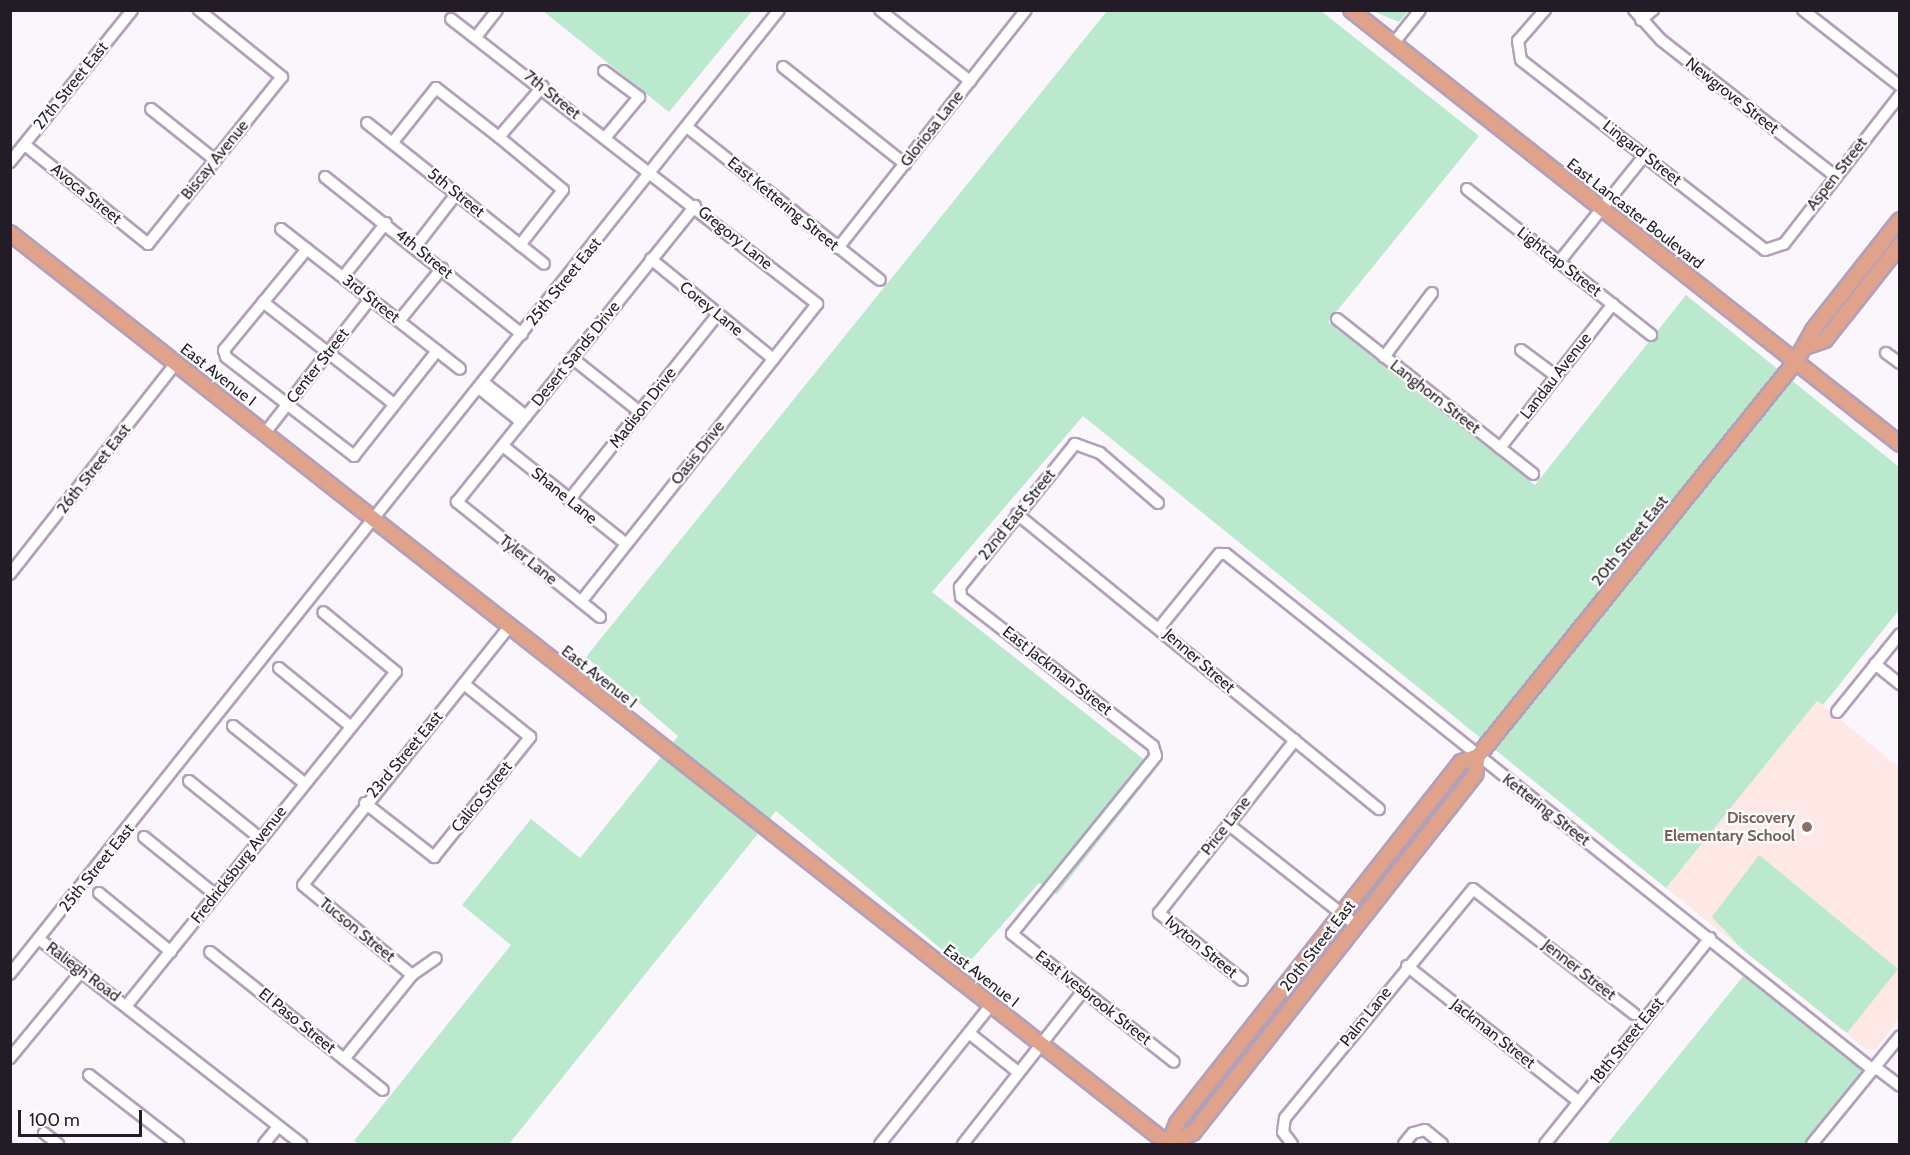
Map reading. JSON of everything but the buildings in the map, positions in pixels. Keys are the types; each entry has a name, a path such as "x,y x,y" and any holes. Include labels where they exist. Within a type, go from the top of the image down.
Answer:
{"main road":[{"name":"East Lancaster Boulevard","path":"1351,10 1899,444"},
{"name":"20th Street East","path":"1169,1144 1193,1133 1475,774 1478,756 1808,346 1813,330 1899,220"},
{"name":"East Avenue I","path":"10,232 374,521 1169,1144"},
{"name":"20th Street East","path":"1808,346 1825,340 1899,245"},
{"name":"20th Street East","path":"1169,1144 1177,1123 1461,762 1478,756"}],"street":[{"name":"27th Street East","path":"10,162 132,10"},
{"name":"Biscay Avenue","path":"148,244 282,77 199,10"},
{"path":"476,37 497,10"},
{"name":"25th Street East","path":"10,974 184,762 779,10"},
{"path":"880,10 970,81"},
{"name":"Gloriosa Lane","path":"838,248 1026,10"},
{"path":"1393,44 1420,10"},
{"name":"Lingard Street","path":"1545,10 1516,50 1521,60 1757,244 1773,251"},
{"name":"Newgrove Street","path":"1634,10 1641,20 1835,176"},
{"path":"1641,20 1653,10"},
{"path":"1803,10 1899,86"},
{"name":"7th Street","path":"452,19 543,86 605,138 652,172"},
{"path":"783,67 905,164"},
{"path":"604,70 639,97 605,138"},
{"path":"499,137 543,86"},
{"path":"393,142 436,88 499,137 563,190 520,244"},
{"name":"Aspen Street","path":"1773,251 1899,95"},
{"path":"151,109 215,160"},
{"name":"5th Street","path":"367,123 544,264"},
{"name":"East Kettering Street","path":"687,127 879,280"},
{"name":"Avoca Street","path":"25,145 148,244"},
{"path":"1559,262 1645,155"},
{"name":"Gregory Lane","path":"652,172 818,304"},
{"name":"4th Street","path":"325,177 416,246 522,334"},
{"name":"Lightcap Street","path":"1467,189 1651,335"},
{"path":"416,246 457,194"},
{"name":"Desert Sands Drive","path":"457,502 695,206"},
{"path":"343,277 386,223"},
{"name":"3rd Street","path":"282,230 460,369"},
{"path":"307,249 224,350 226,357 354,456 436,351"},
{"name":"Corey Lane","path":"651,259 773,359"},
{"path":"399,321 442,268"},
{"path":"1384,357 1432,293"},
{"name":"Center Street","path":"265,433 371,298"},
{"path":"263,302 394,404"},
{"name":"Oasis Drive","path":"581,602 818,304"},
{"name":"Landau Avenue","path":"1500,448 1613,304"},
{"name":"Madison Drive","path":"569,500 717,315"},
{"name":"Langhorn Street","path":"1337,319 1533,474"},
{"path":"1521,350 1556,376"},
{"path":"1886,353 1899,363"},
{"path":"572,358 640,412"},
{"name":"26th Street East","path":"10,574 176,363"},
{"path":"481,385 524,419"},
{"name":"22nd East Street","path":"960,587 1075,444 1100,453 1158,503"},
{"name":"Shane Lane","path":"503,446 626,544"},
{"name":"Tyler Lane","path":"457,502 600,617"},
{"name":"Jenner Street","path":"1017,514 1160,627 1294,741 1379,809"},
{"name":"Kettering Street","path":"1160,627 1219,554 1226,554 1874,1068"},
{"name":"East Jackman Street","path":"960,587 961,597 1153,746 1156,756 1012,934"},
{"name":"Fredricksburg Avenue","path":"127,1005 303,782 396,672 323,612"},
{"name":"23rd Street East","path":"303,885 365,803 509,627"},
{"path":"1837,712 1899,634"},
{"path":"1875,664 1899,684"},
{"path":"279,668 350,726"},
{"name":"Calico Street","path":"365,803 434,857 531,737 464,684"},
{"path":"233,726 303,782"},
{"name":"Price Lane","path":"1160,913 1294,741"},
{"path":"189,781 260,838"},
{"path":"1228,824 1356,925"},
{"path":"144,837 216,895"},
{"name":"Tucson Street","path":"303,885 412,975"},
{"name":"Jenner Street","path":"1465,894 1473,889 1485,895 1634,1014"},
{"path":"99,893 171,952"},
{"name":"Palm Lane","path":"1292,1144 1283,1132 1285,1118 1465,894"},
{"name":"Ivyton Street","path":"1160,913 1242,980"},
{"name":"East Ivesbrook Street","path":"1012,934 1174,1062"},
{"name":"18th Street East","path":"1545,1144 1710,938"},
{"name":"Raliegh Road","path":"39,939 127,1005 301,1144"},
{"name":"El Paso Street","path":"210,952 383,1090"},
{"path":"344,1059 412,975 436,958"},
{"name":"Jackman Street","path":"1407,966 1579,1102"},
{"path":"10,1058 81,972"},
{"path":"963,1144 1083,991"},
{"path":"880,1144 991,1005"},
{"path":"969,1033 1018,1072"},
{"path":"1812,1144 1899,1036"},
{"path":"1874,1068 1899,1086"},
{"path":"89,1075 178,1144"},
{"path":"264,1144 278,1127"},
{"path":"1404,1144 1413,1133 1425,1130 1442,1144"},
{"path":"44,1133 58,1144"}],"shaded area":[{"name":"Discovery Elementary School","path":"1817,701 1899,767 1899,1019 1876,1049 1866,1049 1666,888"}],"green space":[{"path":"543,11 752,11 669,112"},
{"path":"1107,11 1321,11 1479,136 1328,322 1535,485 1686,295 1899,467 1899,610 1823,705 1817,701 1666,888 1083,416 932,592 1156,769 1057,894 1039,883 964,968 776,811 509,1144 359,1144 354,1141 511,945 462,905 531,819 580,858 678,736 586,657"},
{"path":"1373,11 1408,11 1399,22"},
{"path":"1759,855 1898,969 1847,1033 1742,949 1712,917"},
{"path":"1745,974 1864,1070 1804,1144 1607,1144"}],"place":[{"name":"Discovery Elementary School","path":"1807,827"}]}
